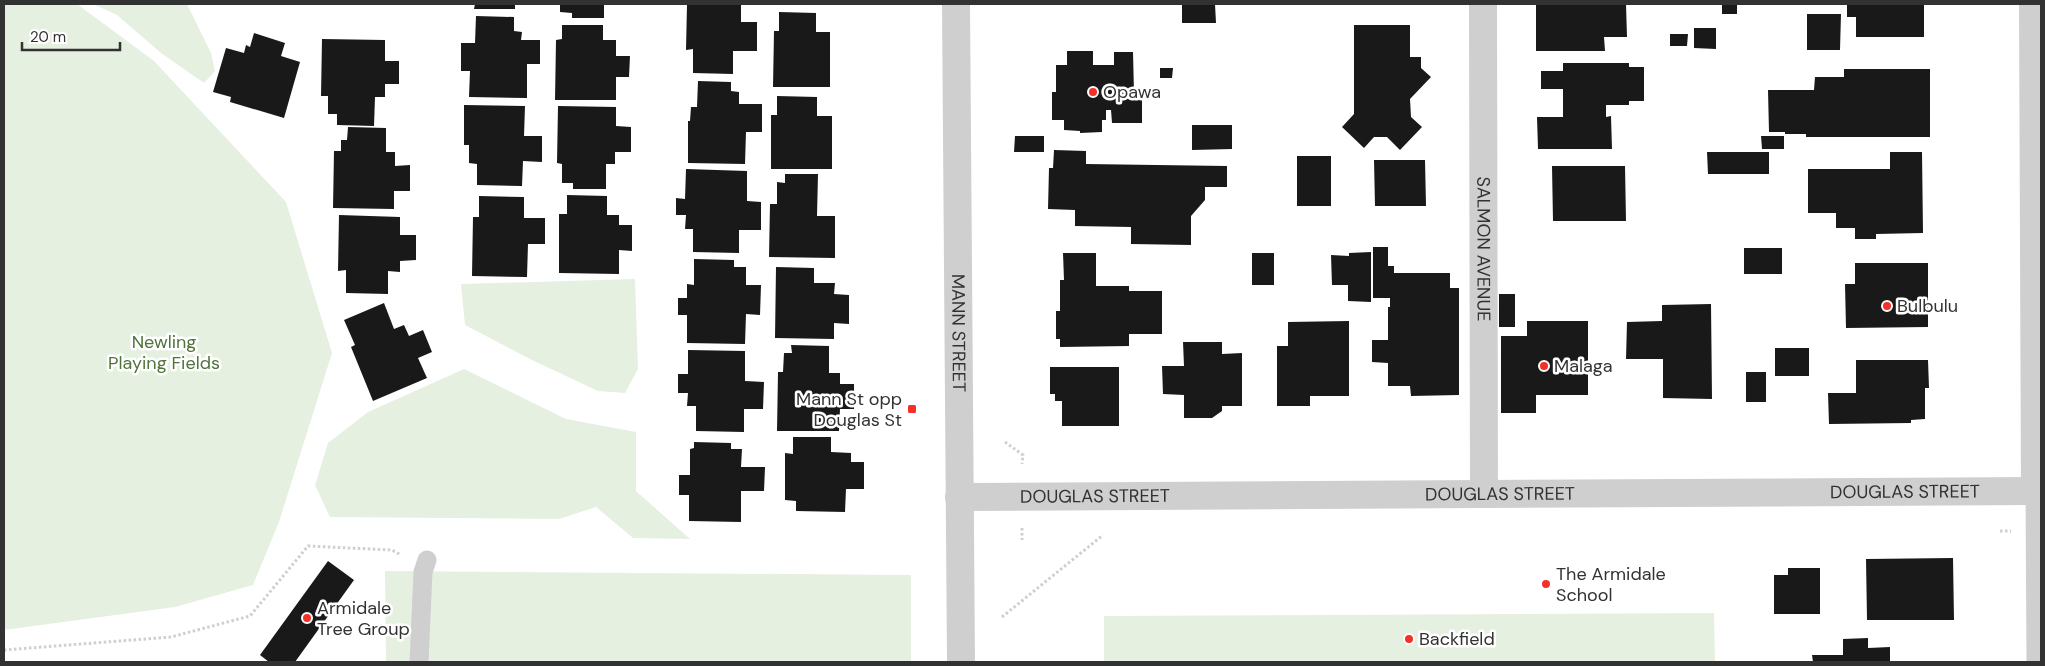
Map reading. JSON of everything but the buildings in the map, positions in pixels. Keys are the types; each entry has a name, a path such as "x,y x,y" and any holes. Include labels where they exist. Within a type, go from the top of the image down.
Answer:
{"street":[{"name":"MANN STREET","path":"956,4 961,662"},
{"name":"SALMON AVENUE","path":"1483,4 1484,494"},
{"path":"2033,4 2038,491"},
{"name":"DOUGLAS STREET","path":"959,497 2038,491"}],"lane":[{"path":"2036,662 2038,491"},
{"path":"419,662 423,572 427,560"}],"path":[{"path":"1005,442 1023,455 1022,464"},
{"path":"1022,525 1022,540"},
{"path":"1002,617 1104,535"},
{"path":"4,650 171,637 250,616 308,546 392,550 405,557"}],"green space":[{"name":"Newling Playing Fields","path":"4,4 77,4 154,61 286,202 332,353 279,522 253,585 175,607 4,630"},
{"path":"93,4 187,4 211,53 215,71 204,83 161,53 117,15"},
{"path":"635,279 638,369 625,393 598,391 534,361 465,325 461,284"},
{"path":"464,369 566,419 636,432 636,491 690,539 633,538 596,507 559,519 330,517 315,485 328,443 368,412"},
{"path":"385,571 911,575 911,662 386,662"},
{"name":"Backfield","path":"1714,613 1715,662 1104,662 1104,616"}],"place":[{"name":"Opawa","path":"1093,92"},
{"name":"Bulbulu","path":"1887,306"},
{"name":"Malaga","path":"1544,366"},
{"name":"Mann St opp Douglas St","path":"912,409"},
{"name":"The Armidale School","path":"1546,584"},
{"name":"Armidale Tree Group","path":"307,618"},
{"name":"Backfield","path":"1409,639"}]}
